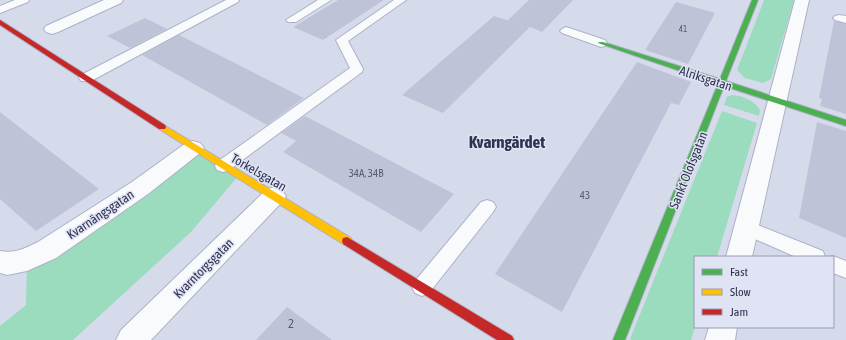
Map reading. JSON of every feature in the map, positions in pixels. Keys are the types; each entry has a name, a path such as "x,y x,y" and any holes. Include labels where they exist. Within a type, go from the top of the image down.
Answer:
{"street":[{"path":"52,29 116,0"},
{"name":"Sankt Olofsgatan","path":"620,340 755,0"},
{"path":"739,256 776,100 802,0"},
{"name":"Torkelsgatan","path":"0,22 193,148 508,340"},
{"name":"Alriksgatan","path":"601,44 846,123"},
{"name":"Kvarnängsgatan","path":"0,262 7,264 27,260 47,250 140,188 193,148"},
{"name":"Kvarntorgsgatan","path":"131,340 274,196"},
{"path":"720,340 723,328"}],"lane":[{"path":"0,10 24,0"},
{"path":"86,78 234,0"},
{"path":"292,20 326,0"},
{"path":"223,166 357,68 342,40 401,0"},
{"name":"Alriksgatan","path":"566,31 601,44"},
{"path":"422,287 488,207"},
{"path":"745,227 814,256"},
{"path":"834,264 846,270"}],"green space":[{"path":"764,0 794,0 771,79 763,83 745,78 737,70"},
{"path":"732,95 740,96 755,104 760,110 759,116 724,105 727,97"},
{"path":"722,111 757,123 717,256 694,256 695,328 691,340 630,339"},
{"path":"193,148 239,175 191,232 73,340 0,340 0,326 26,305 27,260"}],"building":[{"path":"338,0 384,0 323,40 293,27"},
{"path":"529,0 573,0 542,32 530,27 443,113 402,95 494,16 523,25 508,20"},
{"path":"676,2 715,13 688,64 645,50"},
{"path":"145,18 167,29 130,48 107,36"},
{"path":"834,21 846,24 846,114 820,106 822,99 819,98"},
{"path":"179,35 304,98 267,125 142,55"},
{"path":"637,62 691,82 679,105 671,103 562,312 495,274"},
{"path":"0,112 99,189 36,231 0,199"},
{"path":"305,116 454,194 421,232 283,152 296,141 281,133"},
{"path":"817,122 846,131 846,238 799,218"},
{"path":"287,307 332,340 256,340"}],"traffic: fast":[{"path":"619,340 755,0"},
{"path":"601,43 846,123"}],"traffic: slow":[{"path":"162,127 347,241"}],"traffic: jam":[{"path":"0,22 162,127"},
{"path":"347,241 508,340"}],"district":[{"name":"Kvarngärdet","path":"507,142"}]}
